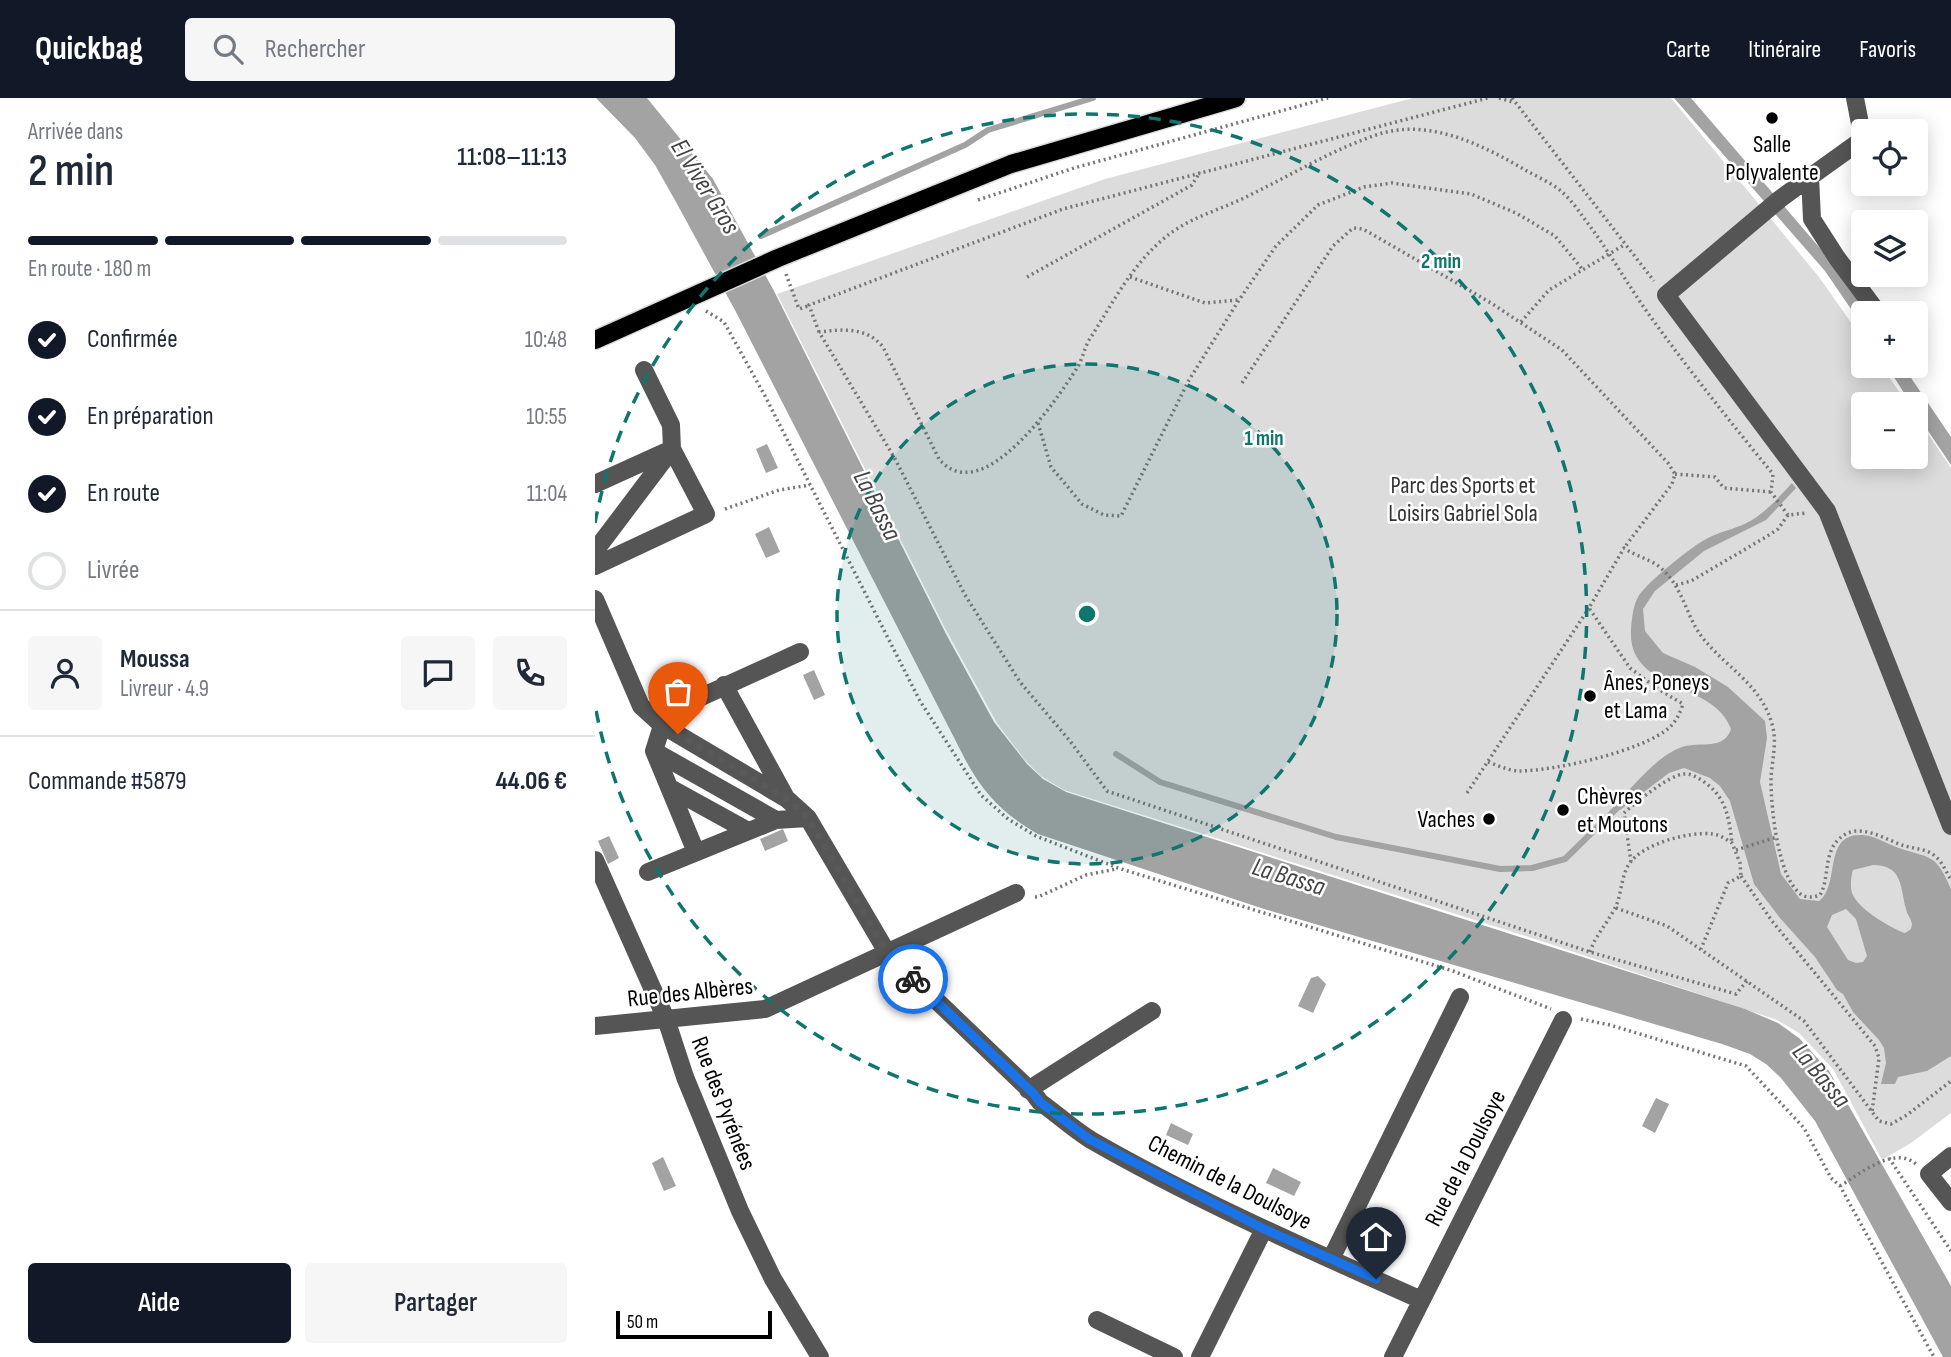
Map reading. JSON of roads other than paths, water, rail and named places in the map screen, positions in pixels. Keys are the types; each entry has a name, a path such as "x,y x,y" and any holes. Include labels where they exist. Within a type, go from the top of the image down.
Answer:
{"main road":[{"path":"595,340 718,285 782,266 1011,164 1236,98"}],"street":[{"path":"1855,98 1863,139 1780,199 1665,295 1827,511 1951,826"},
{"path":"1811,177 1812,219 1869,301"},
{"path":"595,566 706,514 672,449 671,425 644,370"},
{"path":"595,484 672,449"},
{"path":"595,551 672,449"},
{"path":"595,598 641,706 663,725 787,799"},
{"path":"696,852 654,751 666,713 800,652"},
{"path":"724,685 787,799"},
{"path":"654,751 776,820"},
{"path":"670,788 748,831"},
{"name":"Chemin de la Doulsoye","path":"787,799 808,818 888,954 1028,1090 1089,1139 1264,1229 1421,1300"},
{"path":"648,872 776,820 808,818"},
{"name":"Rue des Pyrénées","path":"595,860 666,1019 685,1077 740,1211 773,1279 820,1357"},
{"name":"Rue des Albères","path":"595,1026 765,1009 1016,893"},
{"path":"1331,1259 1460,997"},
{"path":"1028,1090 1152,1011"},
{"name":"Rue de la Doulsoye","path":"1393,1357 1563,1016"},
{"path":"1951,1156 1929,1174 1951,1202"},
{"path":"1200,1357 1264,1229"},
{"path":"1097,1320 1174,1357"}],"water":[{"path":"596,98 647,98 713,179 774,291 946,634 994,722 1027,764 1043,779 1066,792 1745,1009 1778,1023 1799,1038 1829,1071 1951,1286 1951,1357 1943,1357 1815,1121 1781,1078 1750,1054 1264,909 1038,834 1005,811 980,784 966,761 736,312 655,165 635,138"},
{"path":"1674,98 1691,98 1831,261 1861,301 1851,301 1851,309 1825,271"},
{"path":"1895,378 1911,378 1921,392 1903,392"},
{"path":"1928,403 1951,437 1951,465 1928,431"},
{"path":"767,444 778,468 766,473 756,449"},
{"path":"1792,483 1796,488 1766,520 1704,551 1655,591 1643,609 1645,631 1663,653 1695,667 1728,687 1765,721 1767,738 1760,782 1781,874 1800,899 1819,901 1826,893 1837,850 1850,836 1872,837 1926,857 1937,864 1946,878 1951,889 1951,1056 1927,1071 1898,1077 1895,1084 1881,1084 1886,1063 1884,1048 1879,1040 1853,1012 1815,957 1754,884 1730,801 1720,786 1710,778 1684,768 1669,773 1620,810 1618,801 1673,751 1689,745 1717,743 1728,736 1731,729 1722,713 1708,702 1656,676 1643,665 1633,650 1631,629 1638,597 1660,574 1692,548 1708,538 1752,520","holes":["1873,865 1890,869 1901,885 1912,924 1911,929 1905,933 1867,911 1852,893 1853,870","1846,909 1856,919 1867,956 1863,962 1848,960 1827,927 1832,915"]},
{"path":"769,527 780,552 766,558 755,534"},
{"path":"814,670 825,695 814,700 803,675"},
{"path":"783,829 788,841 765,851 760,839"},
{"path":"609,836 619,858 608,864 598,841"},
{"path":"1318,976 1326,984 1313,1013 1298,1006 1311,978"},
{"path":"1656,1098 1669,1104 1655,1133 1642,1126"},
{"path":"1171,1123 1193,1134 1188,1145 1166,1135"},
{"path":"663,1157 676,1186 664,1191 652,1163"},
{"path":"1273,1168 1301,1182 1294,1196 1266,1183"}],"waterway":[{"path":"761,236 965,145 988,130 1093,98"},
{"path":"1116,754 1160,782 1336,837 1500,869 1532,868 1565,859 1619,806"}],"place":[{"name":"Salle Polyvalente","path":"1772,118"},
{"name":"Ânes, Poneys et Lama","path":"1590,696"},
{"name":"Chèvres et Moutons","path":"1563,810"},
{"name":"Vaches","path":"1489,819"}],"water label":[{"name":"El Viver Gros","path":"706,186"},
{"name":"La Bassa","path":"878,505"},
{"name":"La Bassa","path":"1289,876"},
{"name":"La Bassa","path":"1822,1075"}],"park label":[{"name":"Parc des Sports et Loisirs Gabriel Sola","path":"1463,499"}]}
